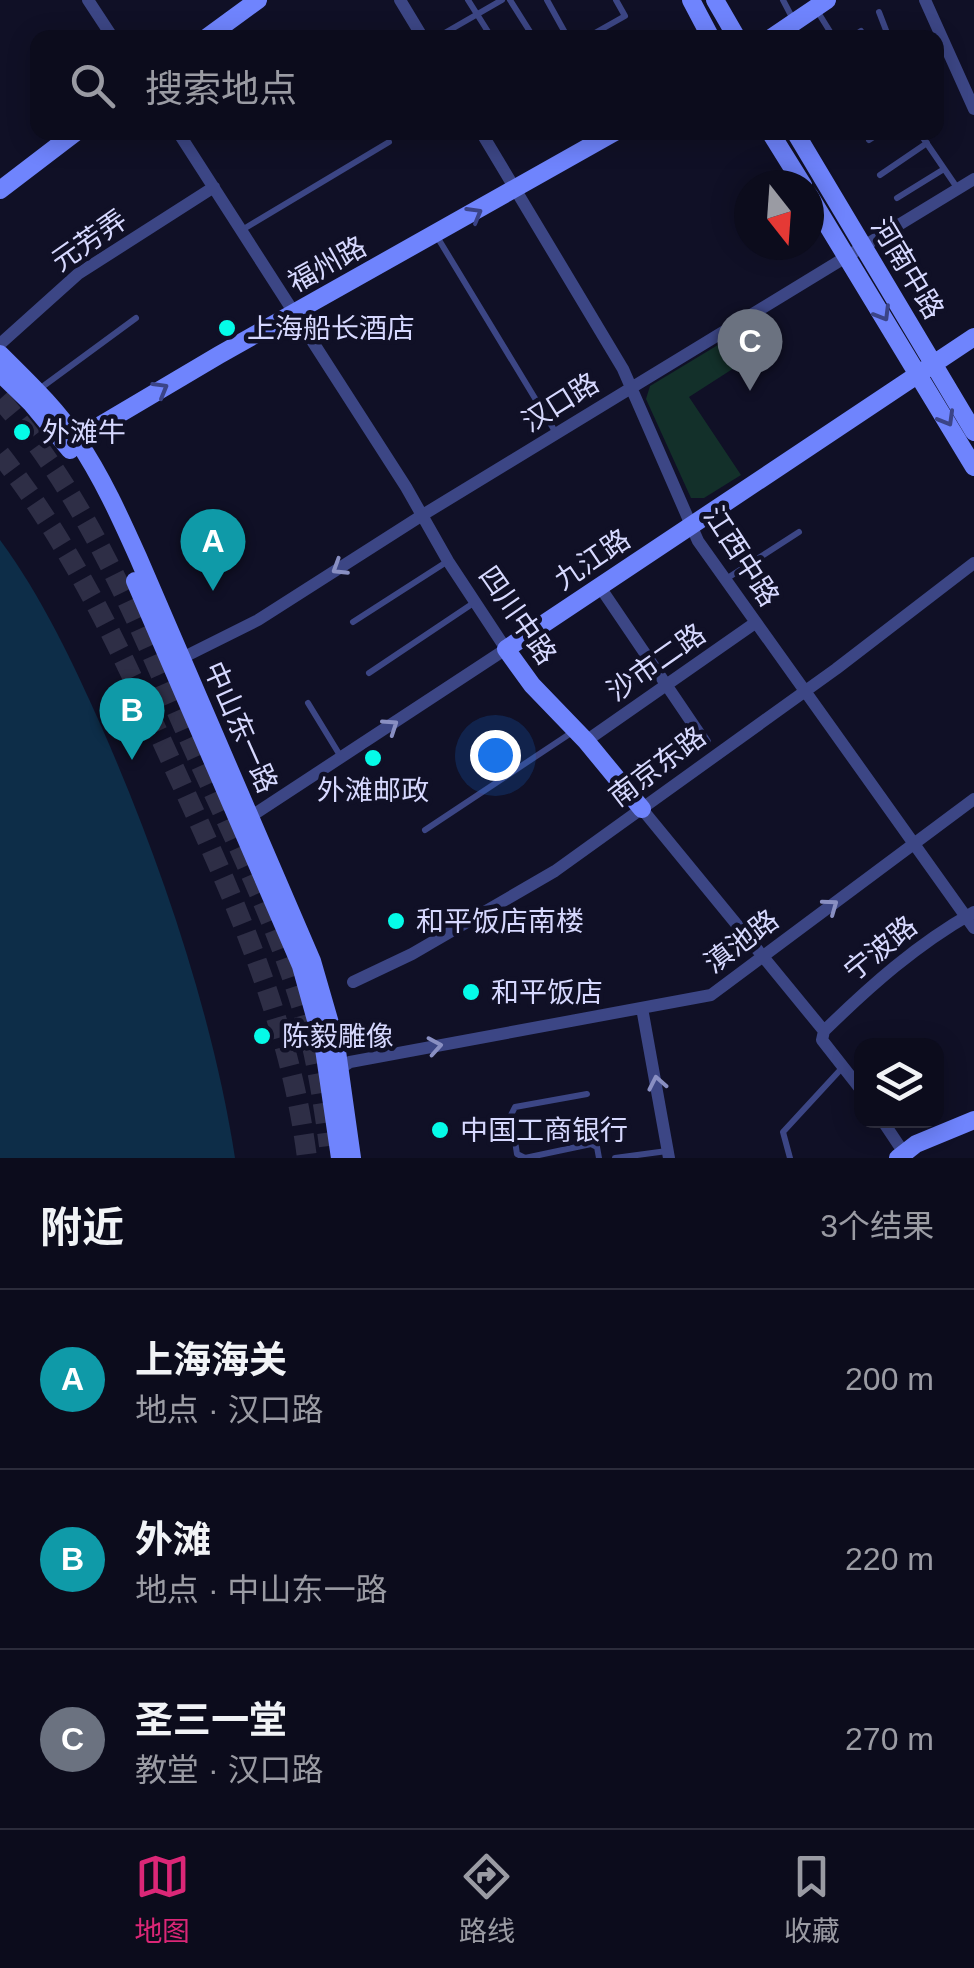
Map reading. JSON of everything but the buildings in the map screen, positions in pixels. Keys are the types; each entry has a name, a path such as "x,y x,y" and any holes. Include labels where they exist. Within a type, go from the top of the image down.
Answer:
{"main road":[{"path":"217,30 258,0"},
{"path":"691,0 708,30"},
{"path":"715,0 732,30"},
{"path":"782,30 821,4"},
{"path":"0,190 66,140"},
{"name":"福州路","path":"71,442 601,140"},
{"path":"775,140 794,170"},
{"name":"河南中路","path":"799,140 855,251 926,367 974,432"},
{"name":"河南中路","path":"824,213 855,251"},
{"name":"九江路","path":"506,649 974,337"},
{"name":"中山东一路","path":"0,354 37,391 71,442 312,961 341,1068 352,1158"},
{"name":"河南中路","path":"926,367 974,466"},
{"name":"中山东一路","path":"0,373 71,442"},
{"name":"四川中路","path":"506,649 532,685 642,809"},
{"name":"中山东一路","path":"244,820 312,1000 329,1071 340,1158"},
{"path":"903,1156 916,1144 974,1120"}],"street":[{"path":"88,0 108,30"},
{"path":"400,0 419,30"},
{"path":"925,0 938,30"},
{"path":"944,42 974,109"},
{"name":"四川中路","path":"183,140 506,649"},
{"name":"江西中路","path":"486,140 624,369 690,526 912,846 971,919"},
{"name":"汉口路","path":"175,661 258,620 421,516 974,179"},
{"name":"元芳弄","path":"0,344 78,274 214,186"},
{"name":"南京东路","path":"353,982 412,954 538,882 805,692 974,563"},
{"path":"600,587 705,742"},
{"name":"沙市二路","path":"581,736 666,686 756,623"},
{"name":"九江路","path":"244,820 506,649"},
{"name":"滇池路","path":"341,1068 350,1062 711,995 974,799"},
{"name":"四川中路","path":"642,809 824,1031 822,1040 854,1080"},
{"name":"宁波路","path":"824,1031 876,981 933,937 971,919"},
{"path":"642,1008 669,1155"},
{"path":"887,1128 903,1156"}],"lane":[{"path":"468,0 487,30"},
{"path":"450,30 502,0"},
{"path":"510,0 529,30"},
{"path":"547,0 564,30"},
{"path":"600,30 624,16 616,0"},
{"path":"783,0 794,21"},
{"path":"821,4 829,30"},
{"path":"879,12 887,30"},
{"path":"925,140 958,190"},
{"path":"242,230 389,142"},
{"path":"880,174 927,143"},
{"path":"897,198 944,169"},
{"path":"436,236 556,434"},
{"path":"37,391 136,318"},
{"path":"725,580 799,532"},
{"path":"354,622 448,561"},
{"path":"369,673 475,602"},
{"path":"308,703 342,758"},
{"path":"425,830 581,736"},
{"path":"790,1158 783,1132 844,1066"},
{"path":"587,1094 515,1107 511,1115 517,1154 525,1158 591,1144 599,1158"},
{"path":"614,1158 669,1155"}],"green space":[{"path":"751,325 765,348 689,397 741,475 704,498 691,498 646,399 650,386"}],"water":[{"path":"0,540 30,584 68,655 144,831 199,994 235,1158 0,1158"}],"tunnel":[{"path":"0,399 59,476 107,560 250,873 303,1012 329,1146"},
{"path":"0,454 52,529 97,607 218,865 273,1008 299,1107 307,1158"}],"place":[{"name":"上海船长酒店","path":"227,328"},
{"name":"圣三一堂","path":"750,391"},
{"name":"外滩牛","path":"22,432"},
{"name":"上海海关","path":"213,591"},
{"name":"外滩邮政","path":"373,758"},
{"name":"外滩","path":"132,760"},
{"name":"和平饭店南楼","path":"396,921"},
{"name":"和平饭店","path":"471,992"},
{"name":"陈毅雕像","path":"262,1036"},
{"name":"中国工商银行","path":"440,1130"}]}
